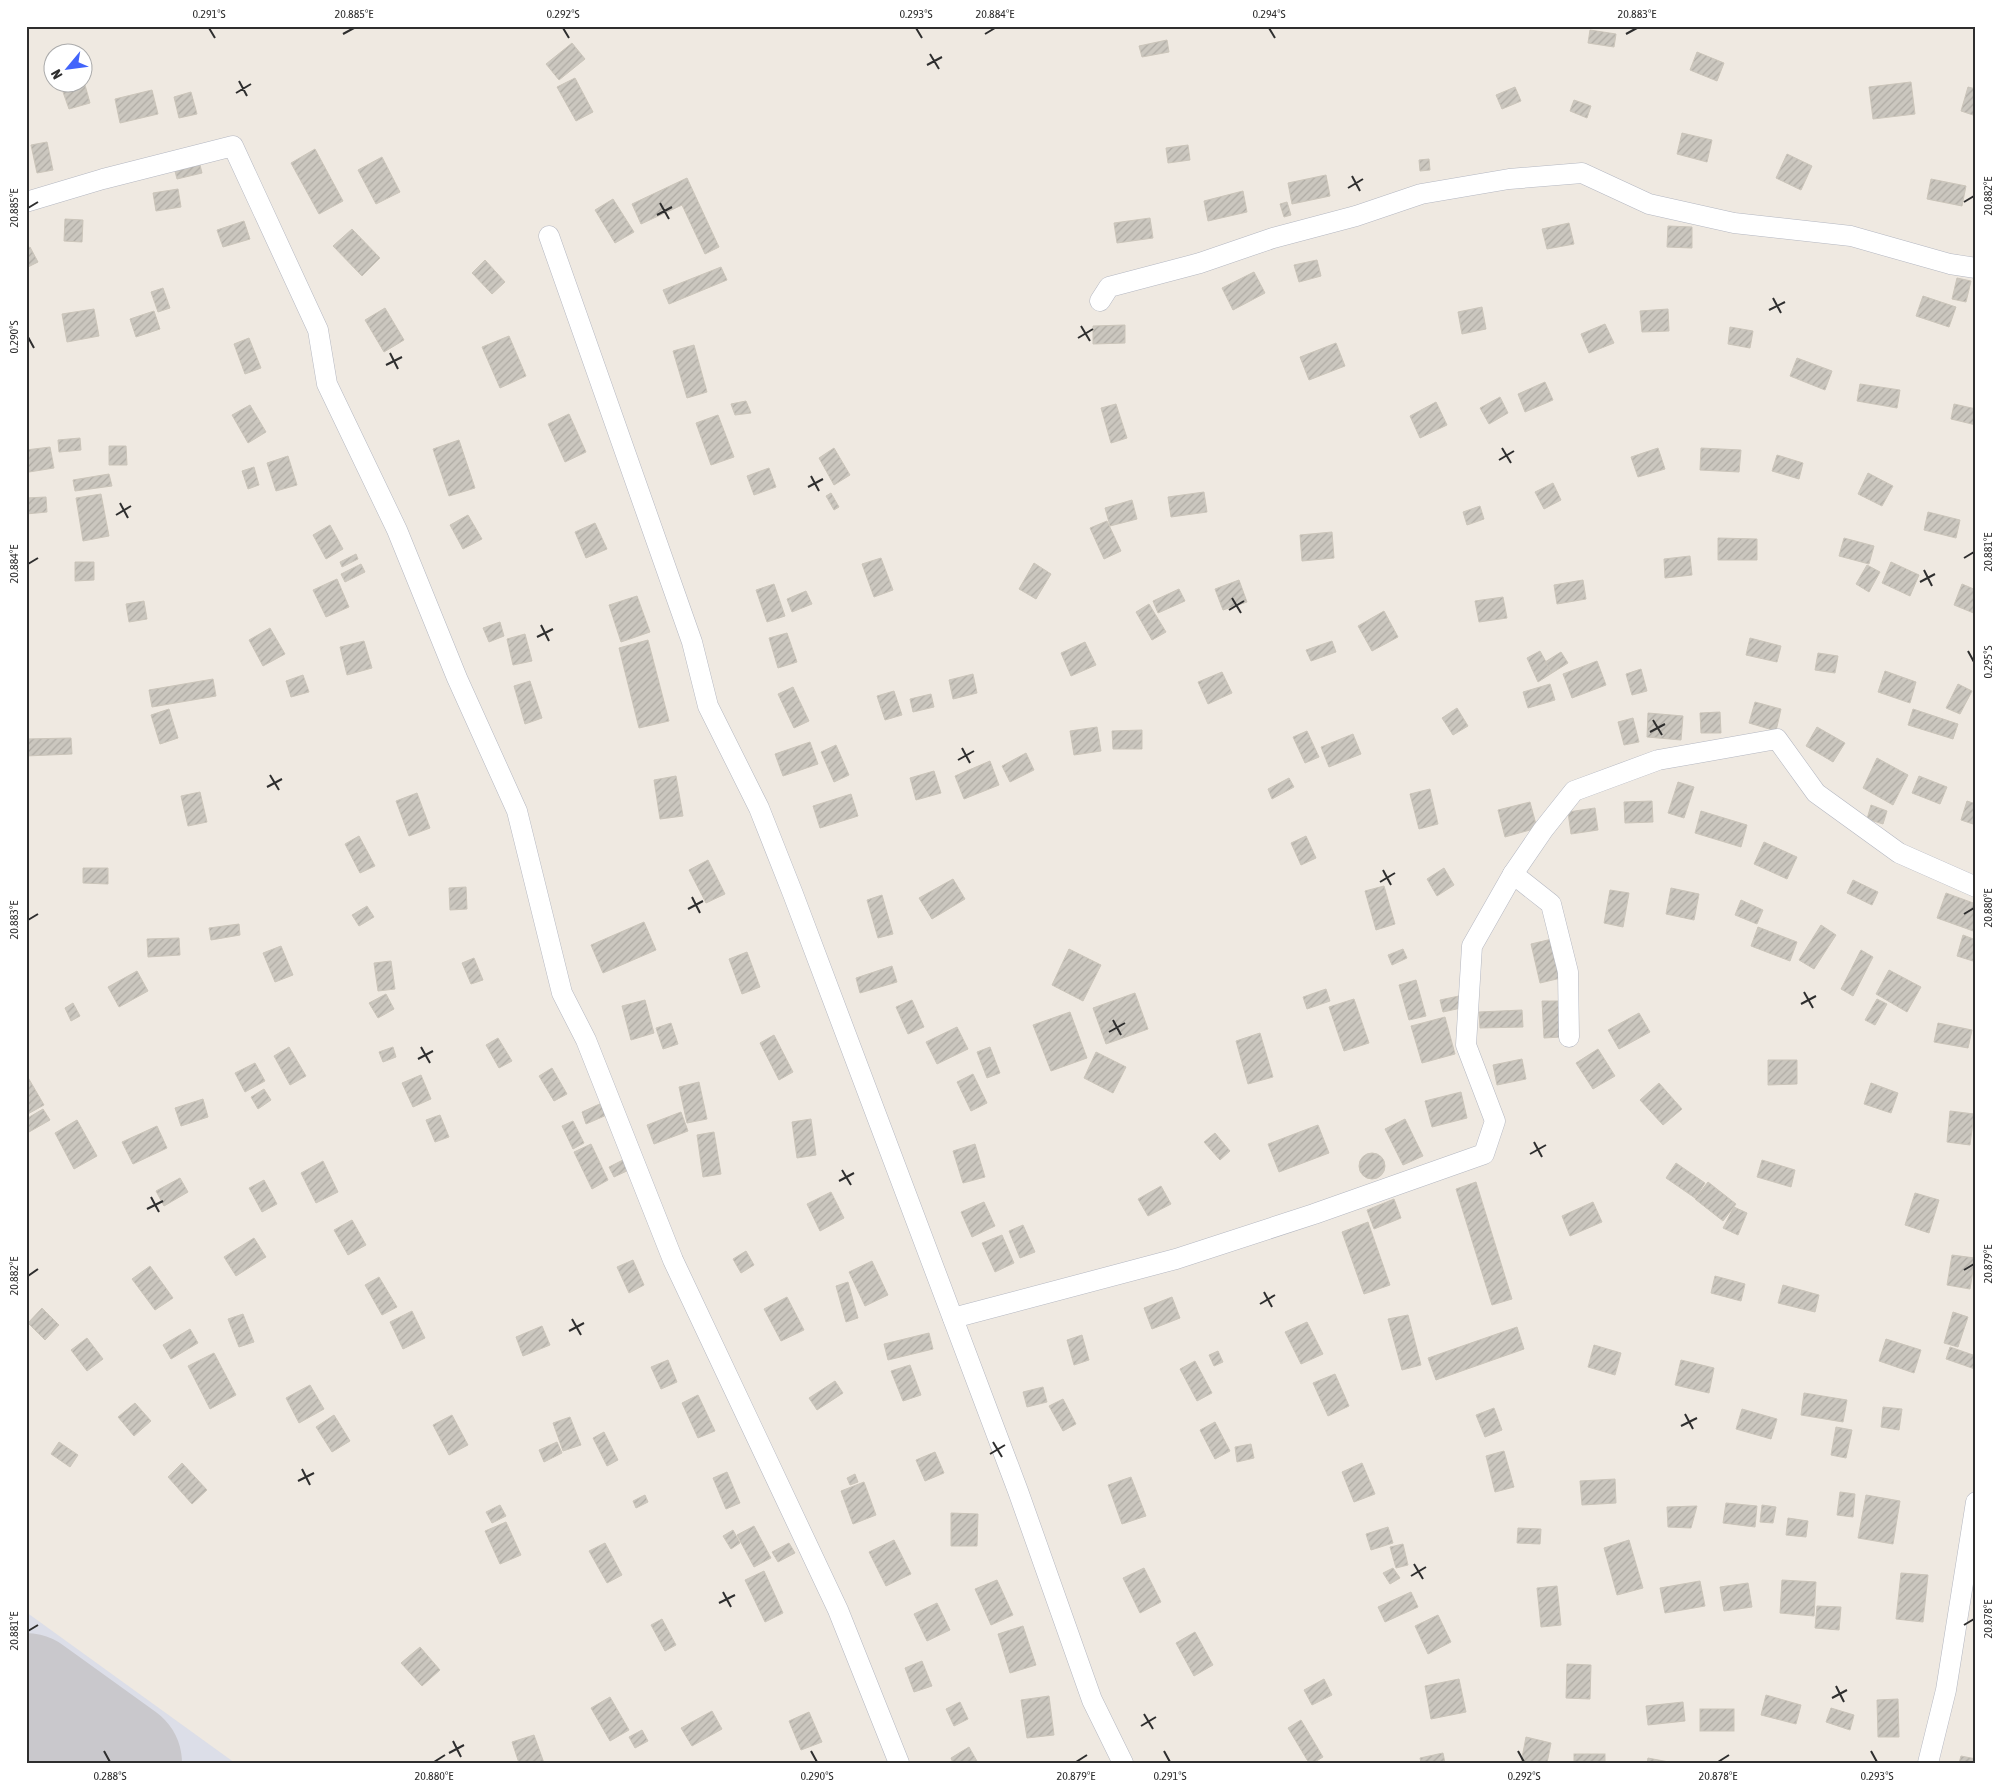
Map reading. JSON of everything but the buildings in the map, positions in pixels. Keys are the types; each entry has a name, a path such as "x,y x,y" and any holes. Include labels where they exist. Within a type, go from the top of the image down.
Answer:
{"street":[{"path":"26,202 102,179 233,146 318,330 327,384 397,530 458,678 517,811 562,993 586,1040 673,1260 838,1610 899,1763"},
{"path":"1100,301 1109,287 1200,262 1273,238 1356,216 1421,194 1509,179 1582,173 1648,204 1734,223 1851,236 1950,264 1976,268"},
{"path":"549,236 692,642 708,706 759,808 793,894 1018,1491 1092,1700 1123,1763"},
{"path":"953,1318 1176,1259 1314,1214 1484,1154 1495,1121 1466,1045 1472,946 1513,874 1543,830 1574,791 1658,760 1777,739 1816,793 1899,854 1976,886"},
{"path":"1513,874 1551,904 1568,972 1569,1037"},
{"path":"1928,1763 1946,1690 1976,1502"}],"shaded area":[{"path":"26,1612 235,1763 26,1763"}],"runway":[{"path":"26,1696 119,1763"}]}
